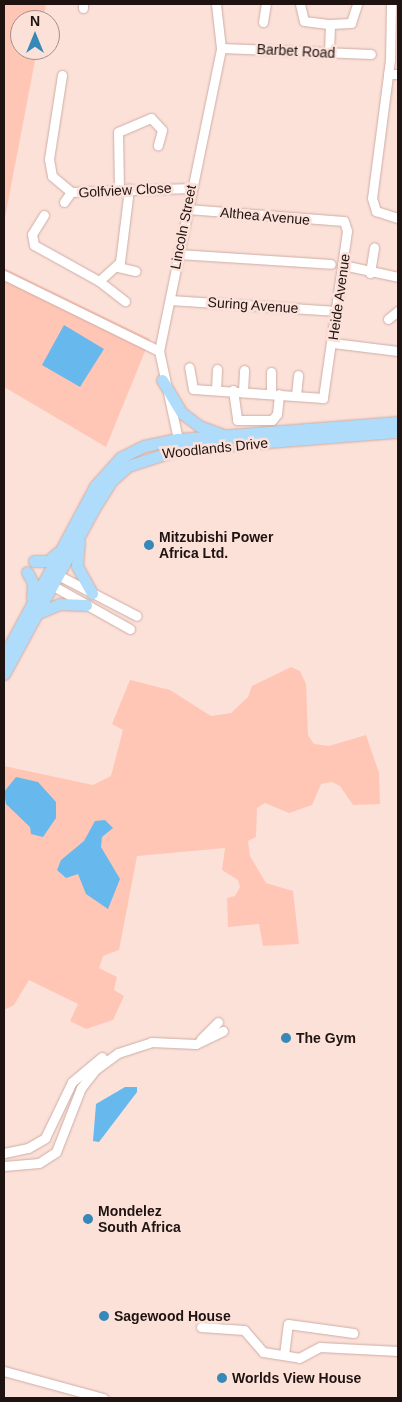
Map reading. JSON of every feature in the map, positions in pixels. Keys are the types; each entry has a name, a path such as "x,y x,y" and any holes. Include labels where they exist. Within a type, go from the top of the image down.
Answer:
{"main road":[{"path":"162,380 190,419 230,436"},
{"name":"Woodlands Drive","path":"4,656 51,578 119,473 140,459 179,444 230,436 398,422"},
{"name":"Woodlands Drive","path":"51,578 61,549 112,465 144,446 398,432"},
{"path":"85,524 76,561 92,593"},
{"path":"34,561 48,561 61,549"},
{"path":"27,572 34,583 32,611 59,604 86,605"},
{"name":"Woodlands Drive","path":"4,674 32,611"}],"street":[{"name":"Lincoln Street","path":"179,444 162,380 159,351 190,188 221,48 216,4"},
{"path":"262,22 266,4"},
{"path":"300,4 304,21 330,24 351,23 357,4"},
{"path":"391,4 394,61 388,74 372,198 376,211 398,218"},
{"path":"329,52 330,24"},
{"name":"Barbet Road","path":"221,48 370,54"},
{"path":"388,74 398,74"},
{"path":"62,75 48,159 52,176 70,192"},
{"path":"119,190 118,132 151,118 162,130 158,144"},
{"name":"Golfview Close","path":"64,202 70,192 190,188"},
{"path":"99,281 118,267 129,190"},
{"name":"Althea Avenue","path":"187,209 344,221"},
{"path":"44,215 32,234 34,245 99,281 125,302"},
{"name":"Heide Avenue","path":"296,395 323,398 333,343 348,231 344,221"},
{"path":"370,273 374,247"},
{"path":"178,254 331,264"},
{"path":"343,265 370,273 398,277"},
{"path":"118,267 136,271"},
{"path":"4,275 159,351"},
{"name":"Suring Avenue","path":"170,300 337,311"},
{"path":"388,319 398,311"},
{"path":"333,343 398,351"},
{"path":"189,367 192,388 216,390 296,395 298,375"},
{"path":"216,390 217,369"},
{"path":"244,370 238,390 237,420 272,420 277,414 271,372"},
{"path":"51,578 92,593 136,616"},
{"path":"51,578 86,605 130,629"},
{"path":"4,1153 28,1148 45,1138 72,1082 100,1058 141,1039 191,1042 207,1034 218,1022"},
{"path":"4,1166 39,1163 56,1152 66,1135 81,1088 112,1056 151,1042 196,1044 223,1031"},
{"path":"284,1355 288,1324 353,1333"},
{"path":"201,1327 247,1330 263,1352 304,1358 320,1347 398,1351"},
{"path":"4,1371 103,1398"}],"shaded area":[{"path":"4,4 46,4 45,10 10,10 10,60 35,60 4,223"},
{"path":"4,268 150,339 106,447 4,387"},
{"path":"291,667 300,671 306,684 308,735 314,744 329,746 366,735 379,773 380,804 353,805 340,786 332,782 321,784 312,805 289,813 265,803 257,808 256,837 248,841 250,856 266,883 293,891 299,944 263,946 259,924 228,927 227,898 235,896 240,887 238,880 222,870 225,848 137,856 119,950 103,956 99,968 117,977 114,990 124,996 113,1020 86,1029 70,1021 78,1004 29,980 14,1005 4,1010 4,766 93,785 111,776 123,730 112,724 130,680 170,690 211,716 231,713 248,697 252,686"}],"water":[{"path":"64,325 104,349 80,387 42,365"},
{"path":"16,777 38,782 56,802 56,818 43,837 31,834 30,827 6,804 4,792"},
{"path":"105,820 113,828 102,837 101,847 120,879 108,909 86,894 78,874 66,878 57,870 61,860 84,841 95,821"},
{"path":"125,1087 137,1087 137,1092 99,1142 93,1141 96,1104"}],"place":[{"name":"Mitzubishi Power Africa Ltd.","path":"149,545"},
{"name":"The Gym","path":"286,1038"},
{"name":"Mondelez South Africa","path":"88,1219"},
{"name":"Sagewood House","path":"104,1316"},
{"name":"Worlds View House","path":"222,1378"}]}
